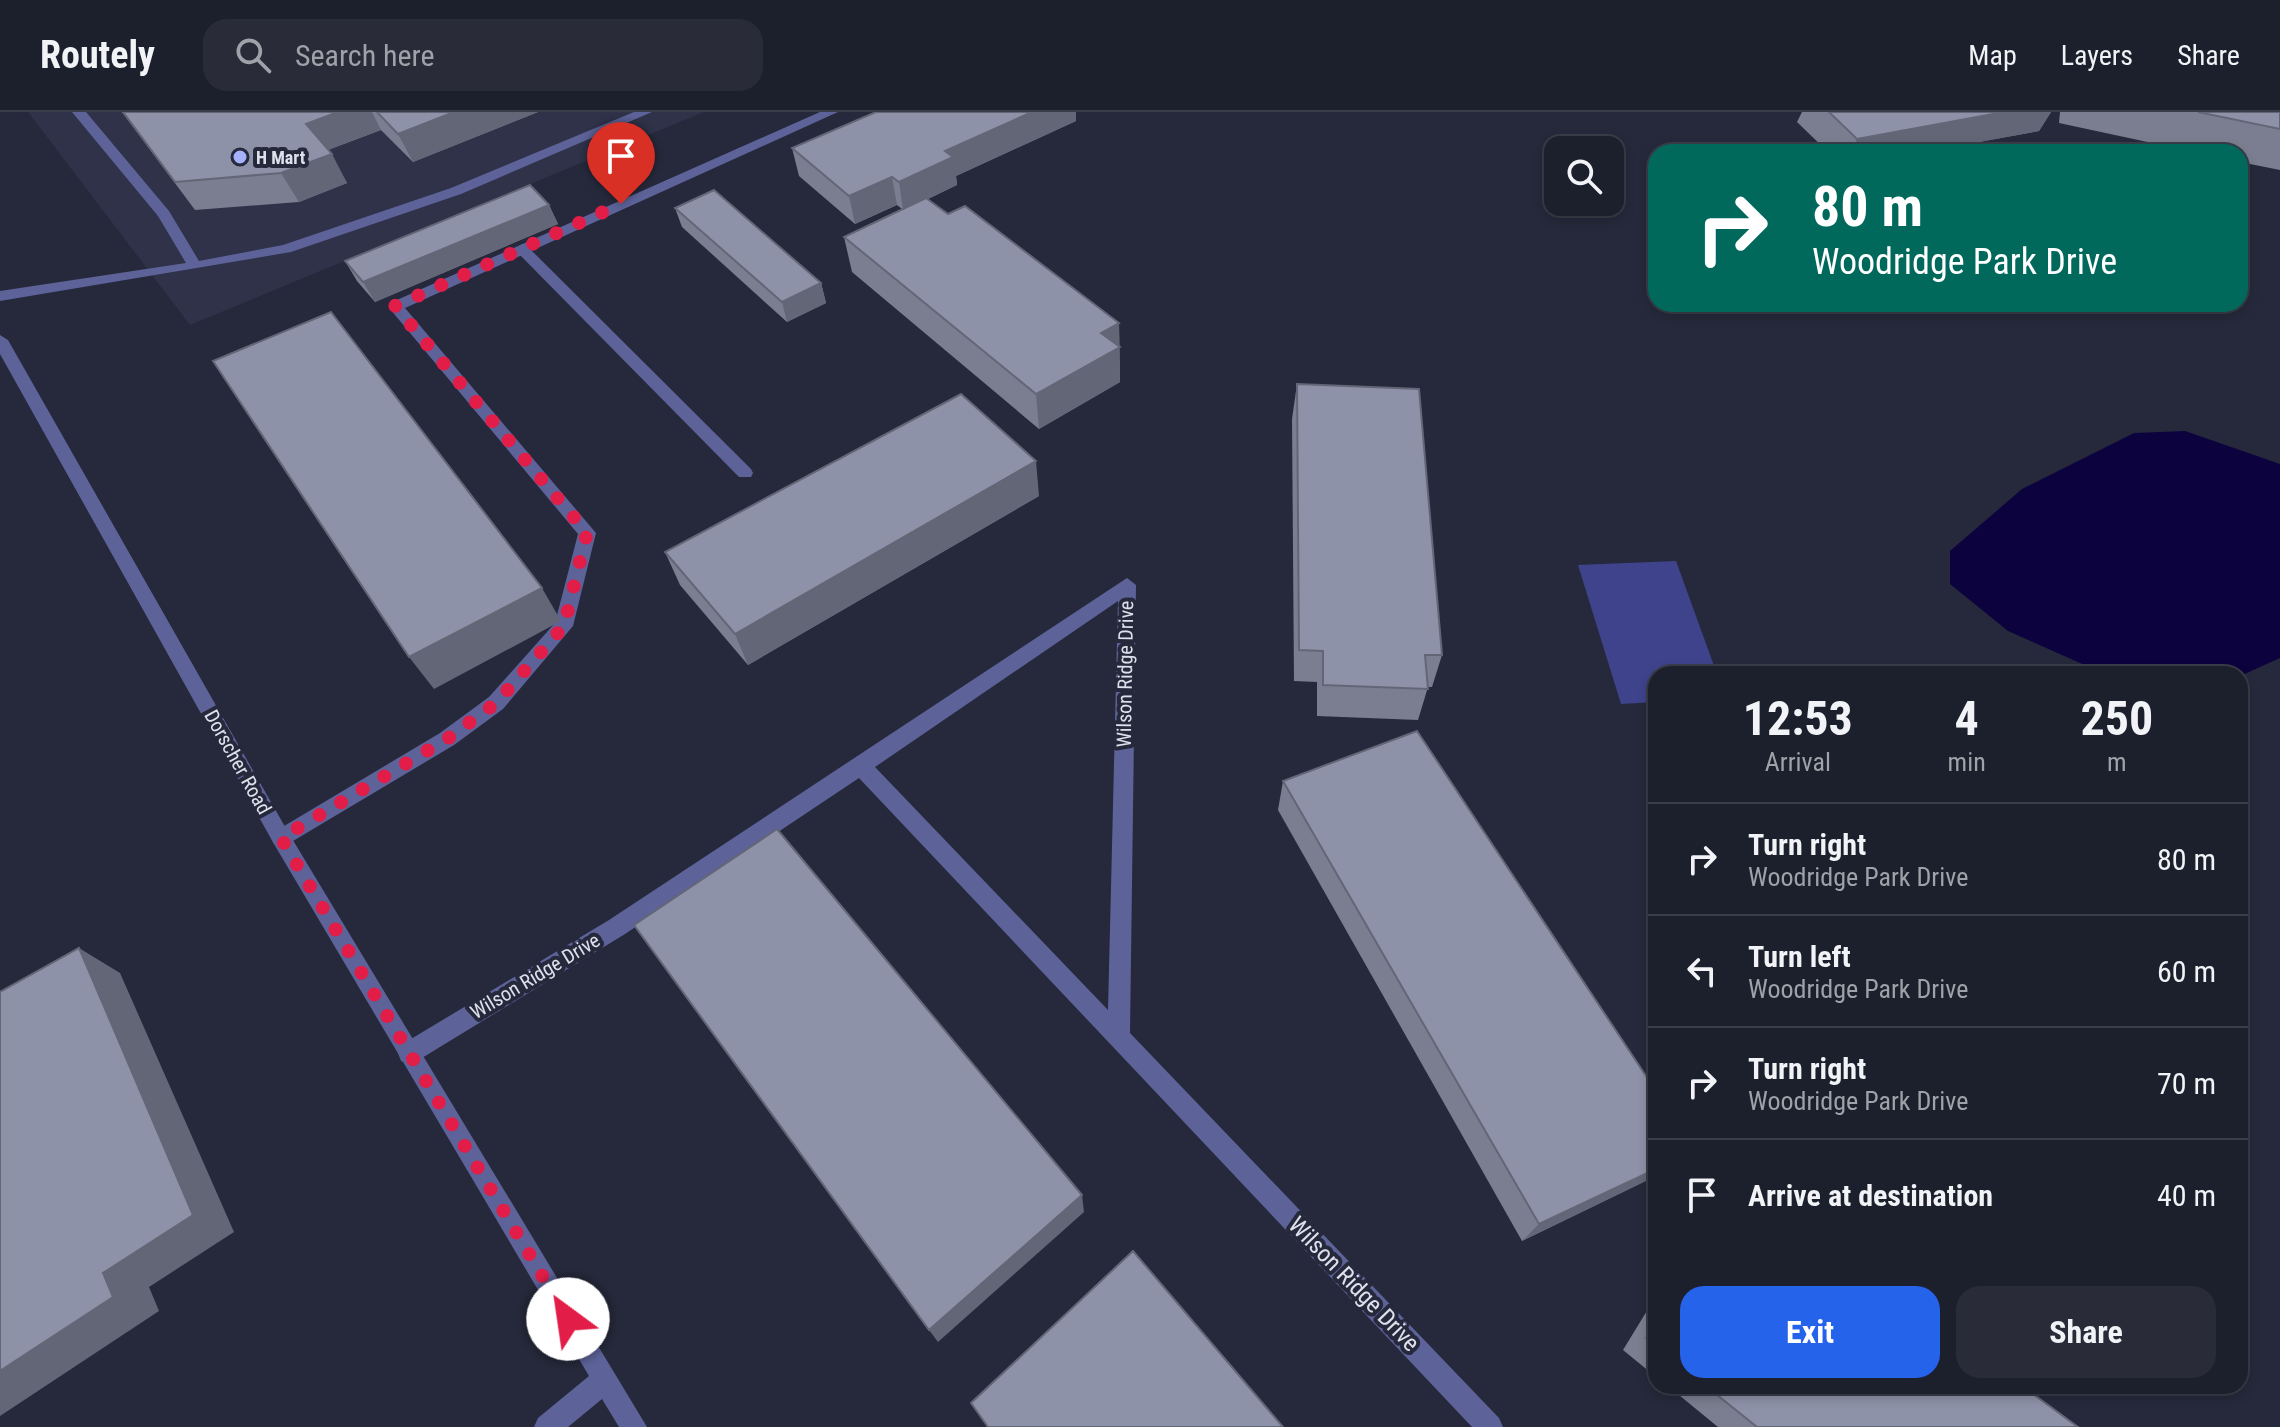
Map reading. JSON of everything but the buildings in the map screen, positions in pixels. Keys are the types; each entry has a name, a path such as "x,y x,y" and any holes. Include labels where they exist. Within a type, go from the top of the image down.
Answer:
{"street":[{"path":"79,112 164,214 195,266"},
{"path":"0,296 286,249 442,196 645,112"},
{"path":"281,838 447,739 496,703 564,626 587,533 395,306 831,112"},
{"path":"522,249 745,473"},
{"name":"Dorscher Road","path":"0,340 281,838 634,1427"},
{"name":"Wilson Ridge Drive","path":"409,1053 617,927 1127,585 1119,1037"},
{"name":"Wilson Ridge Drive","path":"861,766 1490,1427"},
{"path":"547,1427 605,1380"}],"shaded area":[{"path":"28,112 704,112 190,325"},
{"path":"2185,431 2280,464 2280,658 2248,672 2248,666 2087,666 2008,631 1950,584 1950,551 2022,489 2134,433"},
{"path":"1676,561 1714,666 1648,666 1648,702 1621,704 1578,565"}],"place":[{"name":"H Mart","path":"240,157"}],"route":[{"path":"568,1319 281,838 447,739 496,703 564,626 587,533 395,306 621,204"}]}
